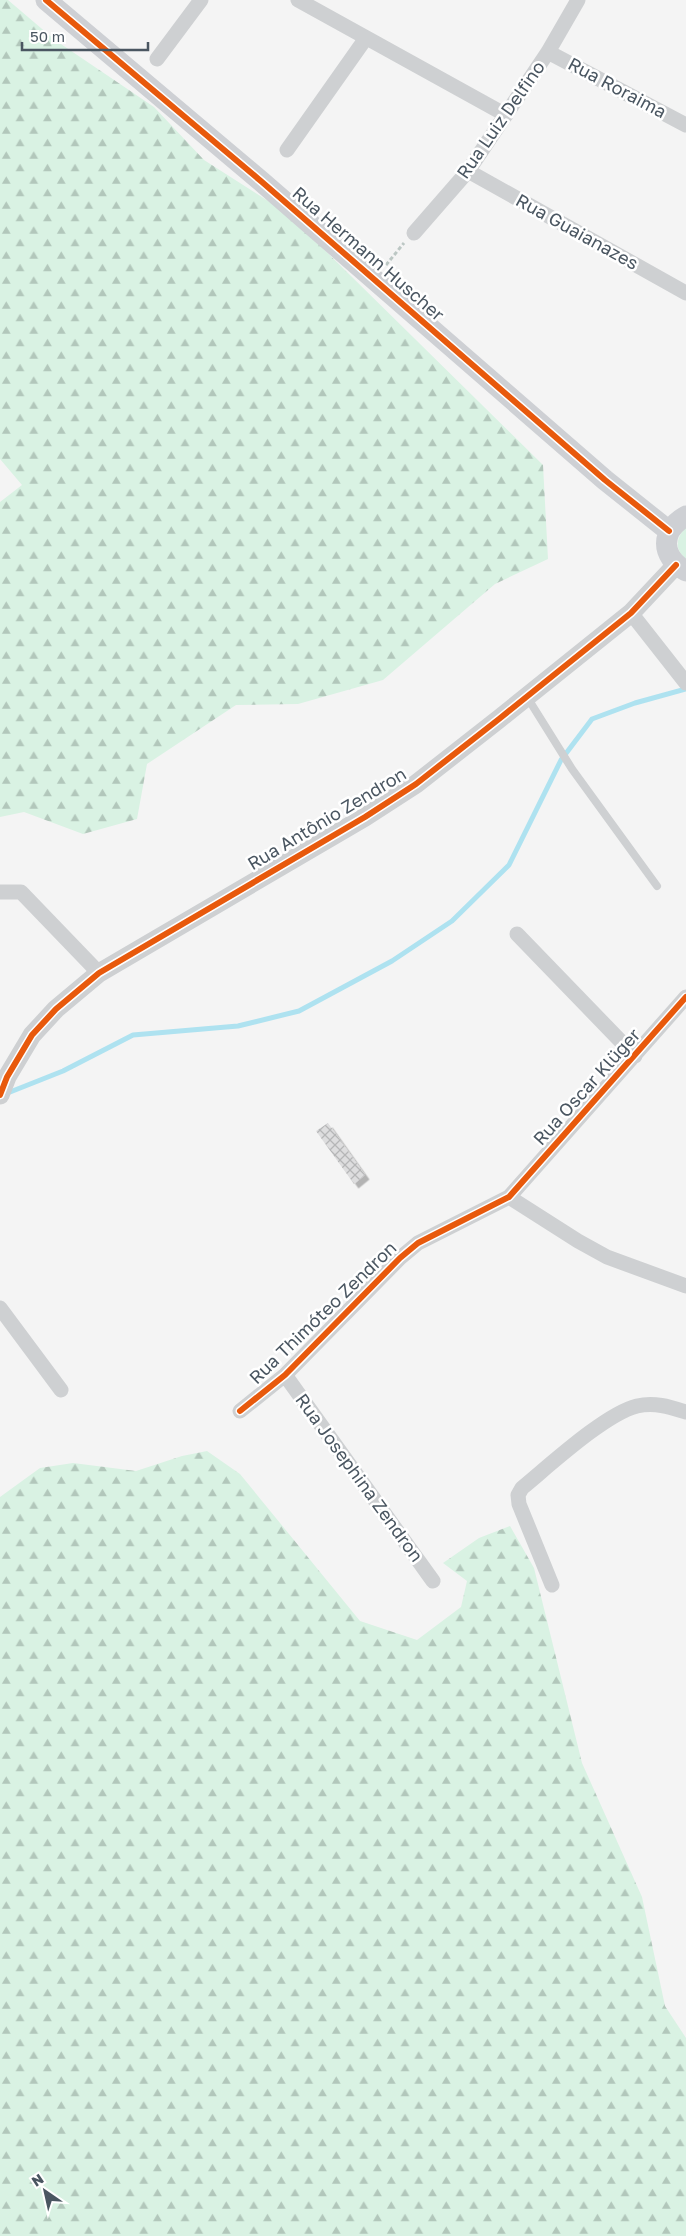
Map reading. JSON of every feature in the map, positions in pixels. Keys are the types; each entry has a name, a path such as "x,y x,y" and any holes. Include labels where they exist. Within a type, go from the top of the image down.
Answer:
{"main road":[{"name":"Rua Hermann Huscher","path":"46,0 374,278 605,480 669,531"},
{"path":"681,568 670,558 666,540 669,531 676,522 686,516"}],"street":[{"path":"157,59 200,0"},
{"path":"298,0 506,115"},
{"name":"Rua Luiz Delfino","path":"414,232 468,171 548,52 578,0"},
{"path":"287,150 366,38"},
{"name":"Rua Roraima","path":"548,52 686,124"},
{"name":"Rua Guaianazes","path":"468,171 686,293"},
{"name":"Rua Antônio Zendron","path":"2,1086 32,1036 50,1016 99,974 365,817 416,784 631,613 681,568"},
{"path":"631,613 682,677"},
{"path":"0,892 21,892 99,974"},
{"path":"517,934 634,1056"},
{"name":"Rua Oscar Klüger","path":"509,1197 686,997"},
{"path":"509,1197 578,1241 607,1256 686,1286"},
{"name":"Rua Thimóteo Zendron","path":"240,1411 285,1375 400,1258 418,1243 509,1197"},
{"path":"0,1308 61,1390"},
{"name":"Rua Josephina Zendron","path":"285,1375 433,1581"},
{"path":"552,1585 519,1504 518,1495 522,1488 612,1416 638,1406 663,1404 686,1412"}],"lane":[{"path":"527,697 572,769 657,886"}],"path":[{"path":"374,278 414,232"}],"green space":[{"path":"0,0 8,0 55,40 154,107 204,160 287,213 543,465 548,559 495,584 383,680 298,704 236,705 147,764 137,819 83,834 24,812 0,817 0,502 22,485 0,459"},
{"path":"686,527 686,559 678,547 678,539"},
{"path":"207,1451 240,1474 360,1621 417,1640 461,1607 467,1581 443,1563 479,1538 510,1526 534,1568 582,1763 642,1897 665,2006 686,2038 686,2236 0,2236 0,1497 40,1468 73,1463 136,1471 182,1456"}],"building":[{"path":"328,1123 365,1175 354,1184 316,1131"}],"waterway":[{"path":"5,1094 63,1071 133,1035 238,1026 299,1011 392,961 452,921 509,865 561,760 592,719 635,703 686,689"}],"cycle path":[{"path":"46,0 262,182 605,480 669,531"},
{"path":"0,1095 7,1077 32,1035 56,1009 99,973 365,817 416,784 631,613 676,565"},
{"path":"240,1411 285,1375 400,1258 418,1243 509,1197 686,997"}]}
